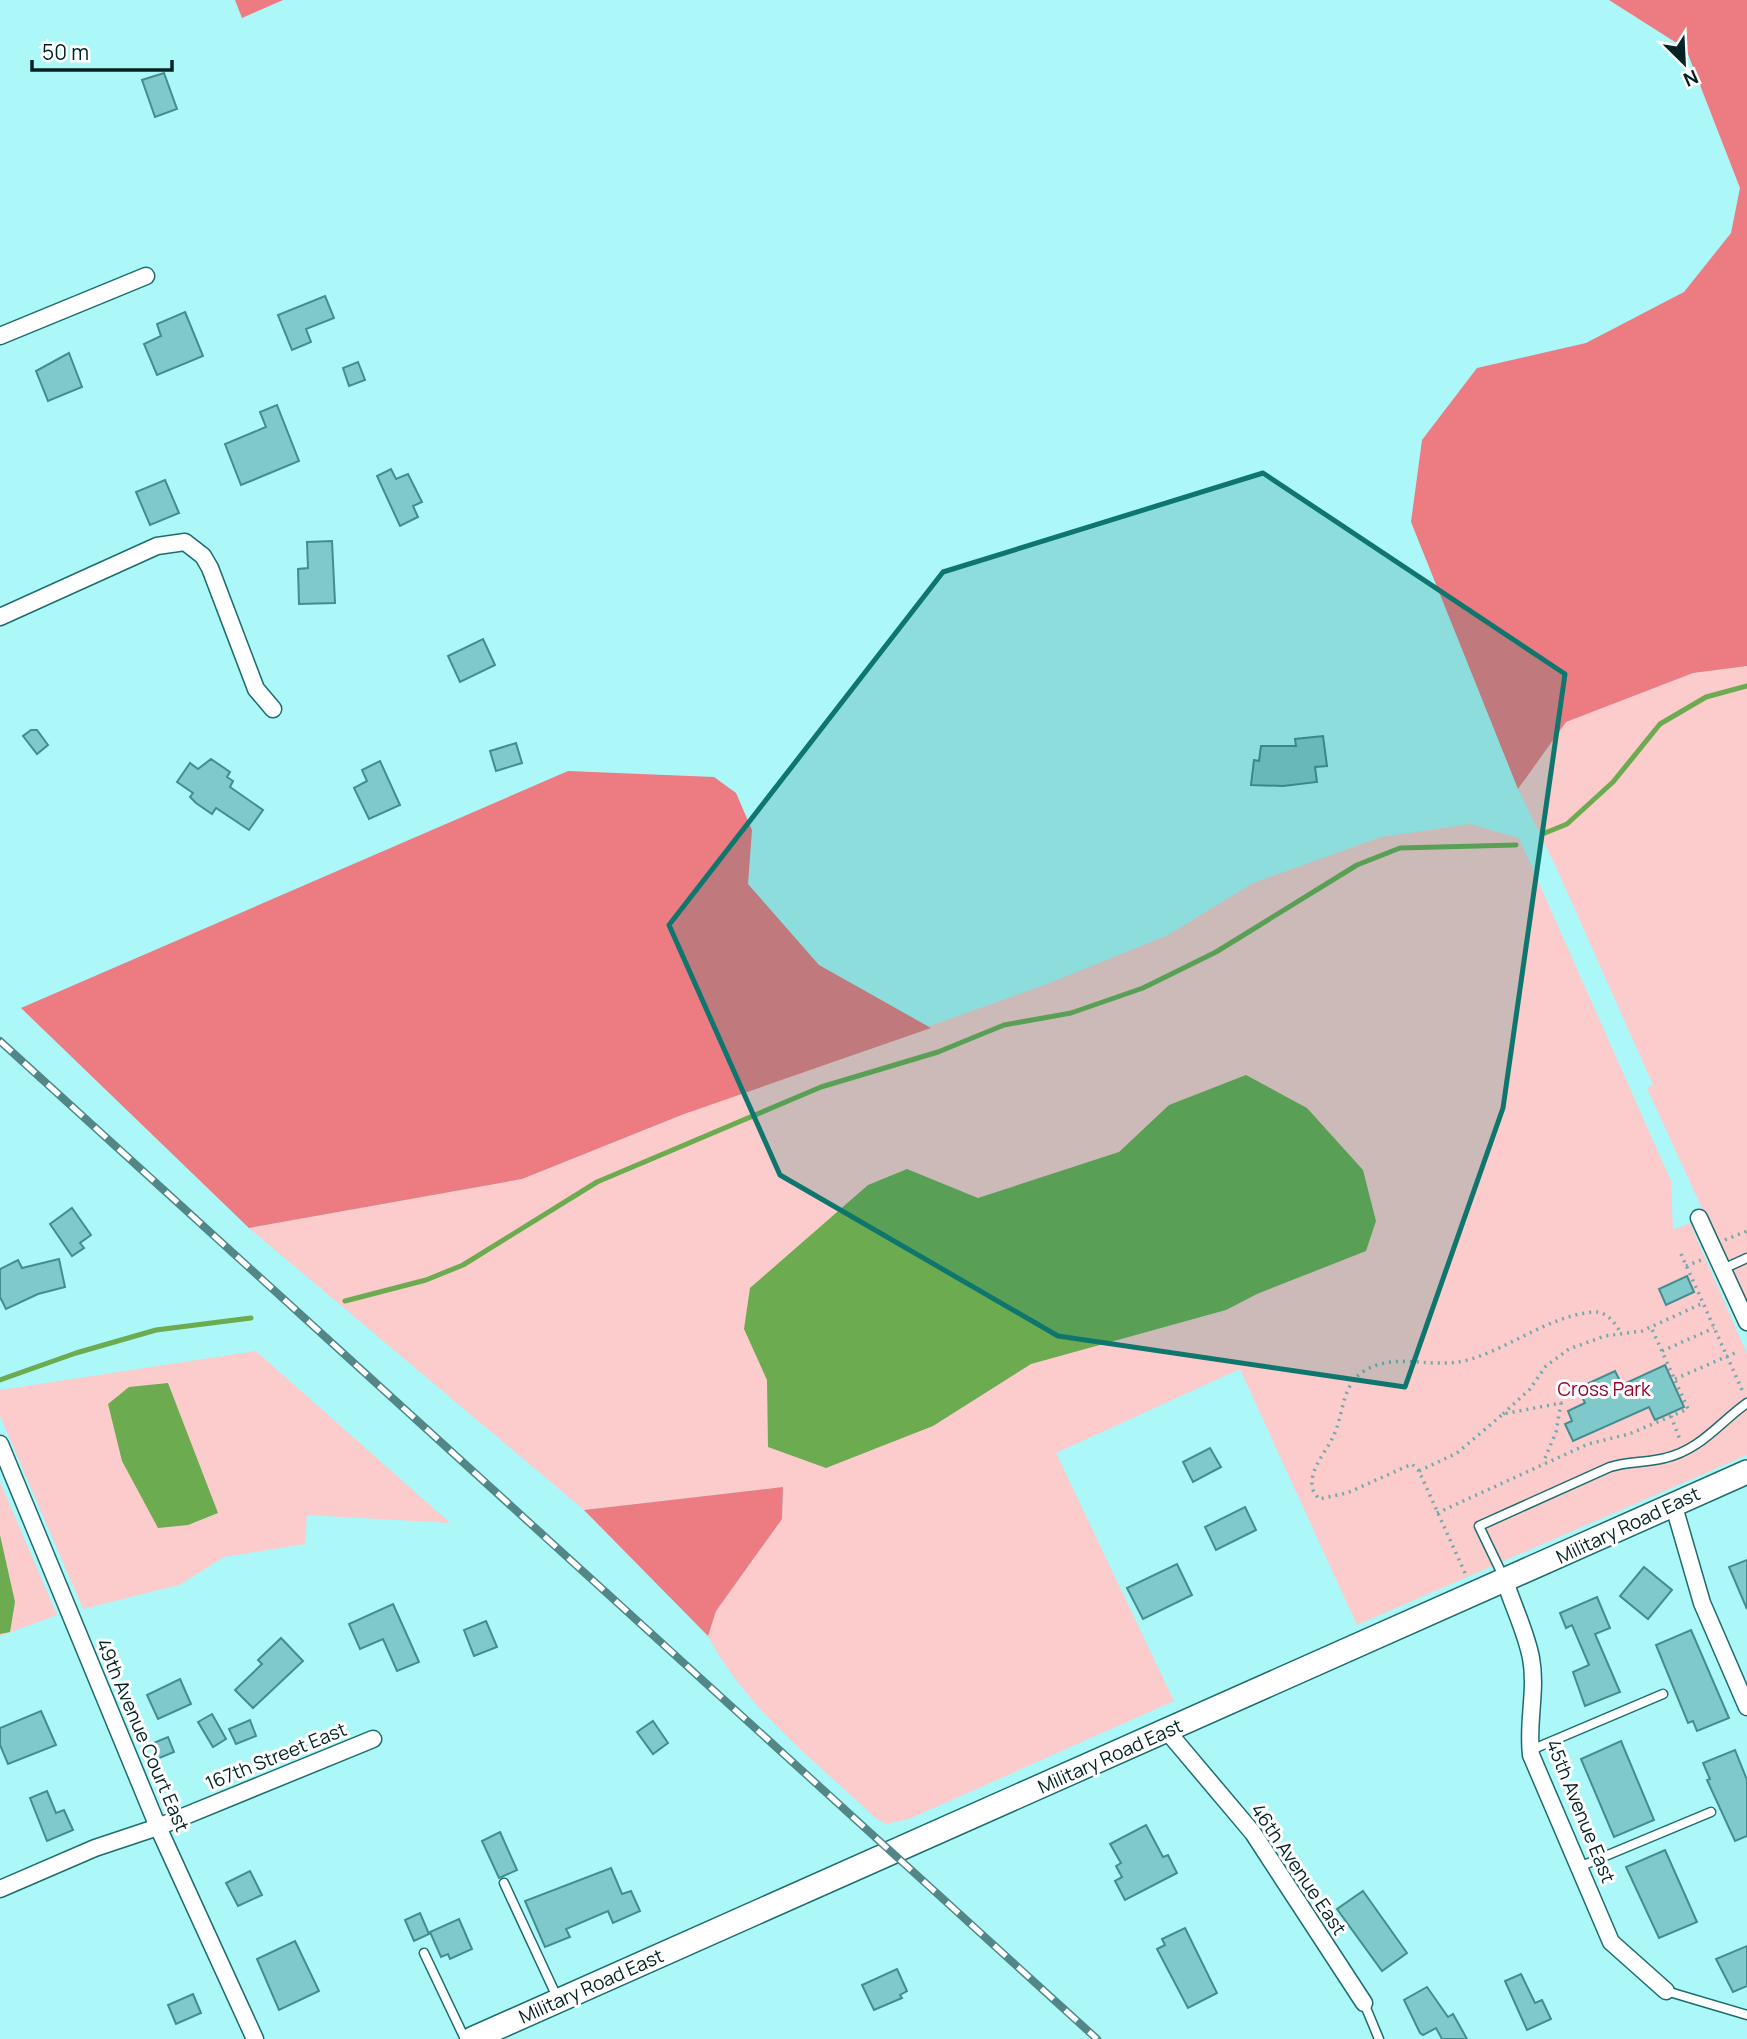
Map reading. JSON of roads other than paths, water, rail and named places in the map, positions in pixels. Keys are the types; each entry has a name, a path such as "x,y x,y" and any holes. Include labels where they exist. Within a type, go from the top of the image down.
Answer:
{"street":[{"path":"0,336 146,276"},
{"path":"0,617 157,546 174,542 190,544 210,568 256,689 273,709"},
{"path":"1699,1218 1747,1321"},
{"name":"49th Avenue Court East","path":"0,1444 158,1826 255,2039"},
{"name":"Military Road East","path":"472,2039 1505,1581 1672,1503 1747,1472"},
{"path":"1672,1503 1702,1603 1747,1707"},
{"name":"45th Avenue East","path":"1505,1581 1531,1657 1531,1750 1611,1942 1666,1991"},
{"name":"46th Avenue East","path":"1167,1731 1253,1833 1364,2003"},
{"name":"167th Street East","path":"0,1889 95,1847 158,1826 373,1739"}],"lane":[{"path":"1723,1269 1747,1258"},
{"path":"1505,1581 1479,1526 1610,1467 1628,1461 1664,1458 1685,1451 1699,1443 1747,1403"},
{"path":"1531,1750 1663,1694"},
{"path":"1579,1867 1711,1812"},
{"path":"504,1883 558,2000"},
{"path":"424,1953 466,2039"},
{"path":"1666,1991 1747,2015"},
{"path":"1364,2003 1379,2039"}],"waterway":[{"path":"1545,833 1567,824 1613,782 1660,724 1706,697 1747,686"},
{"path":"345,1301 426,1280 463,1265 597,1182 821,1087 938,1052 1004,1025 1071,1013 1143,988 1216,952 1357,865 1400,848 1516,845"},
{"path":"0,1380 76,1353 156,1330 251,1318"}],"railway":[{"path":"0,1041 1097,2039"}],"park label":[{"name":"Cross Park","path":"1604,1389"}]}
